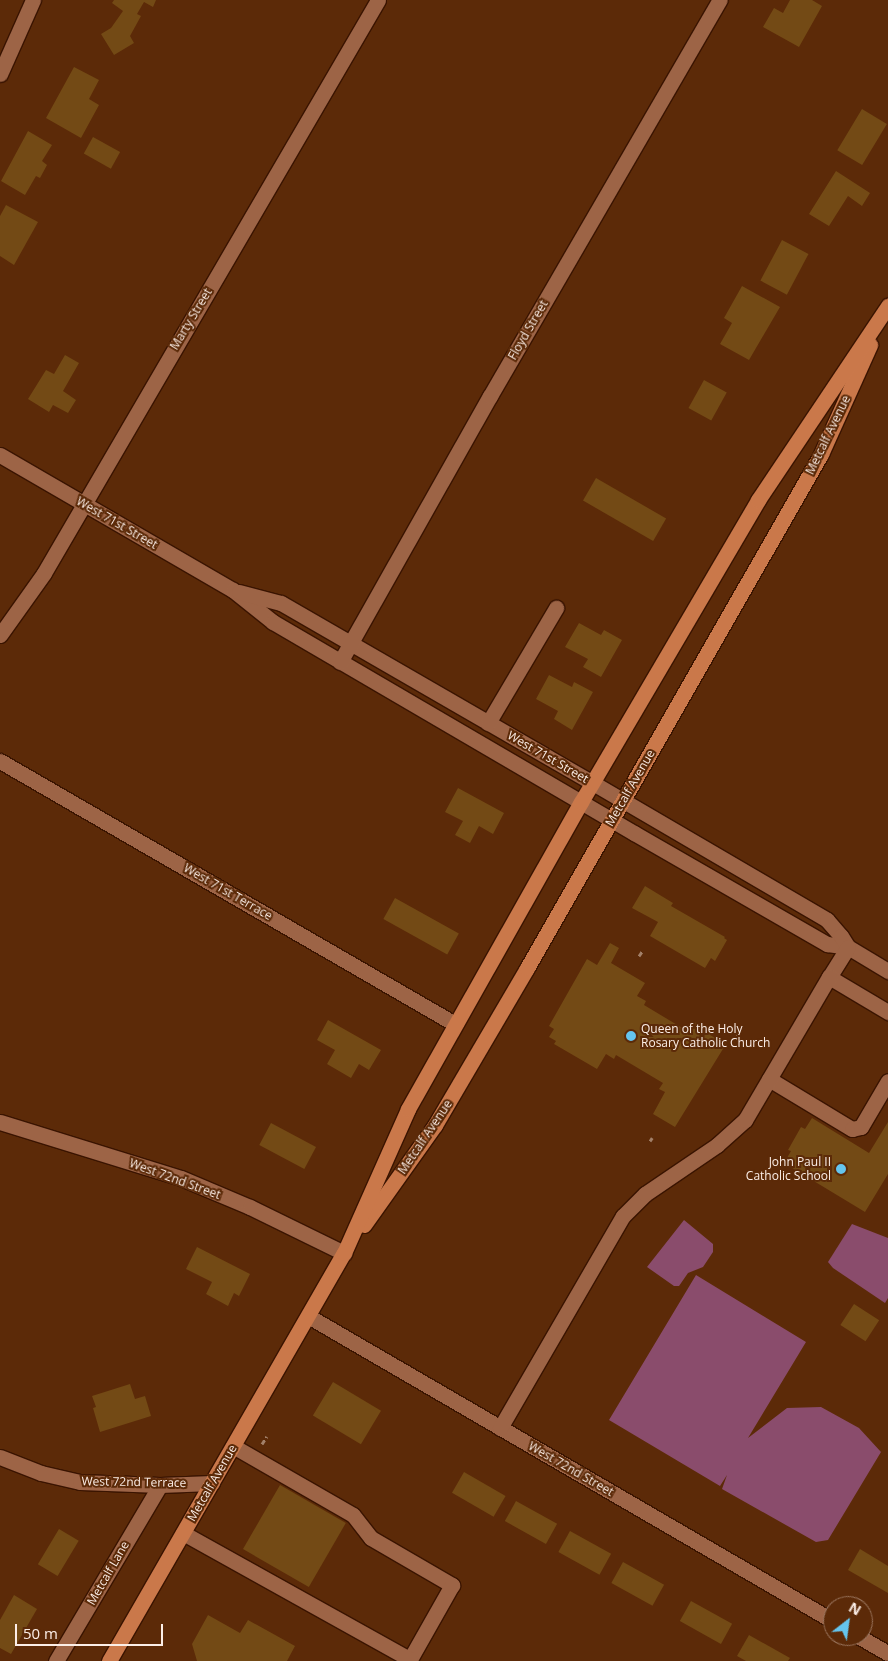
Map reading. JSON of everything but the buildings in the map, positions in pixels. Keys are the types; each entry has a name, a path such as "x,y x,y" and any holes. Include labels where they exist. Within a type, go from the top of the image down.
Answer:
{"main road":[{"name":"Metcalf Avenue","path":"344,1253 408,1109 582,802 758,500 888,306"},
{"name":"Metcalf Avenue","path":"109,1661 344,1253 435,1125 622,801 821,454 888,306"}],"street":[{"path":"0,74 33,0"},
{"name":"Marty Street","path":"0,635 44,573 178,340 378,0"},
{"name":"Floyd Street","path":"340,662 490,396 720,0"},
{"name":"West 71st Street","path":"0,455 233,590 273,622 611,820 827,944 848,948 888,971"},
{"name":"West 71st Street","path":"233,590 281,603 593,783 827,920 841,936 848,948"},
{"path":"488,723 556,608"},
{"name":"West 71st Terrace","path":"0,761 455,1024"},
{"path":"500,1428 623,1216 645,1194 730,1134 744,1120 848,948"},
{"path":"830,977 888,1012"},
{"path":"769,1079 852,1129 861,1127 888,1081"},
{"name":"West 72nd Street","path":"0,1122 181,1178 250,1207 344,1253"},
{"name":"West 72nd Street","path":"308,1316 823,1615"},
{"path":"184,1533 409,1660 452,1584 371,1538 353,1515 234,1446"},
{"name":"West 72nd Terrace","path":"0,1457 41,1473 80,1482 160,1485 212,1483"},
{"name":"Metcalf Lane","path":"56,1661 160,1485"},
{"path":"873,1644 888,1653"}],"path":[{"path":"639,956 643,950"}],"shaded area":[{"path":"684,1220 713,1244 713,1252 703,1267 688,1273 679,1286 674,1286 647,1267"},
{"path":"852,1224 888,1238 888,1298 885,1303 833,1268 828,1262"},
{"path":"696,1275 806,1342 748,1438 787,1408 821,1407 859,1428 881,1452 828,1540 816,1542 722,1489 727,1475 720,1486 609,1420"}],"place":[{"name":"Queen of the Holy Rosary Catholic Church","path":"631,1036"},
{"name":"John Paul II Catholic School","path":"841,1169"}]}
